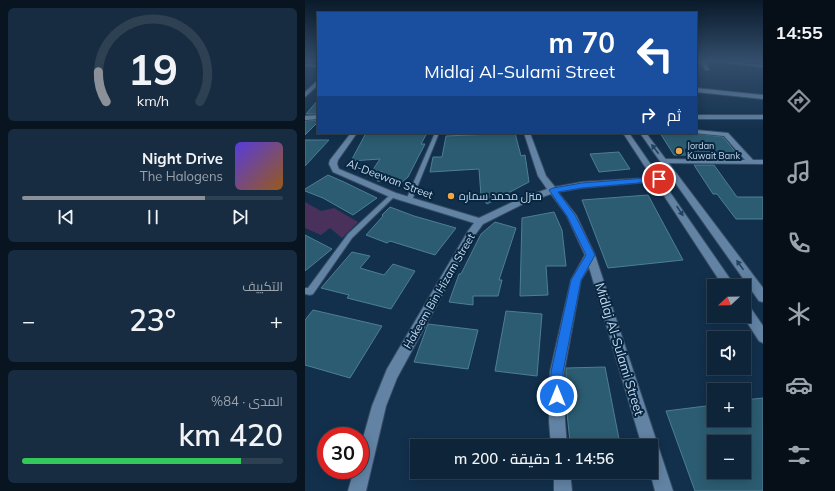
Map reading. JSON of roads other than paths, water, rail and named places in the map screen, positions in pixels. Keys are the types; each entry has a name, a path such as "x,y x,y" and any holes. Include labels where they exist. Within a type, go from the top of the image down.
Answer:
{"street":[{"path":"305,95 315,84"},
{"path":"697,90 763,97"},
{"path":"305,117 316,117"},
{"path":"697,117 763,117"},
{"path":"697,132 726,134 751,162"},
{"name":"Al-Deewan Street","path":"353,134 334,160 333,168 393,195 480,222"},
{"path":"527,134 542,176 553,190"},
{"path":"627,134 659,179 724,279"},
{"path":"644,134 763,296"},
{"path":"665,161 763,162"},
{"name":"Hakeem Bin Hizam Street","path":"357,491 379,406 392,374 471,233 480,222 519,202 553,190 582,185 659,179"},
{"name":"Midlaj Al-Sulami Street","path":"553,190 571,215 591,255 648,439"},
{"path":"558,439 557,372 576,280 591,255"},
{"path":"751,319 763,337"},
{"path":"658,472 664,491"},
{"path":"562,479 563,491"}],"lane":[{"path":"409,200 437,134"},
{"path":"305,291 310,292 350,236 393,195"}],"place":[{"name":"Jordan Kuwait Bank","path":"679,151"},
{"name":"منزل محمد سماره","path":"451,196"}]}
